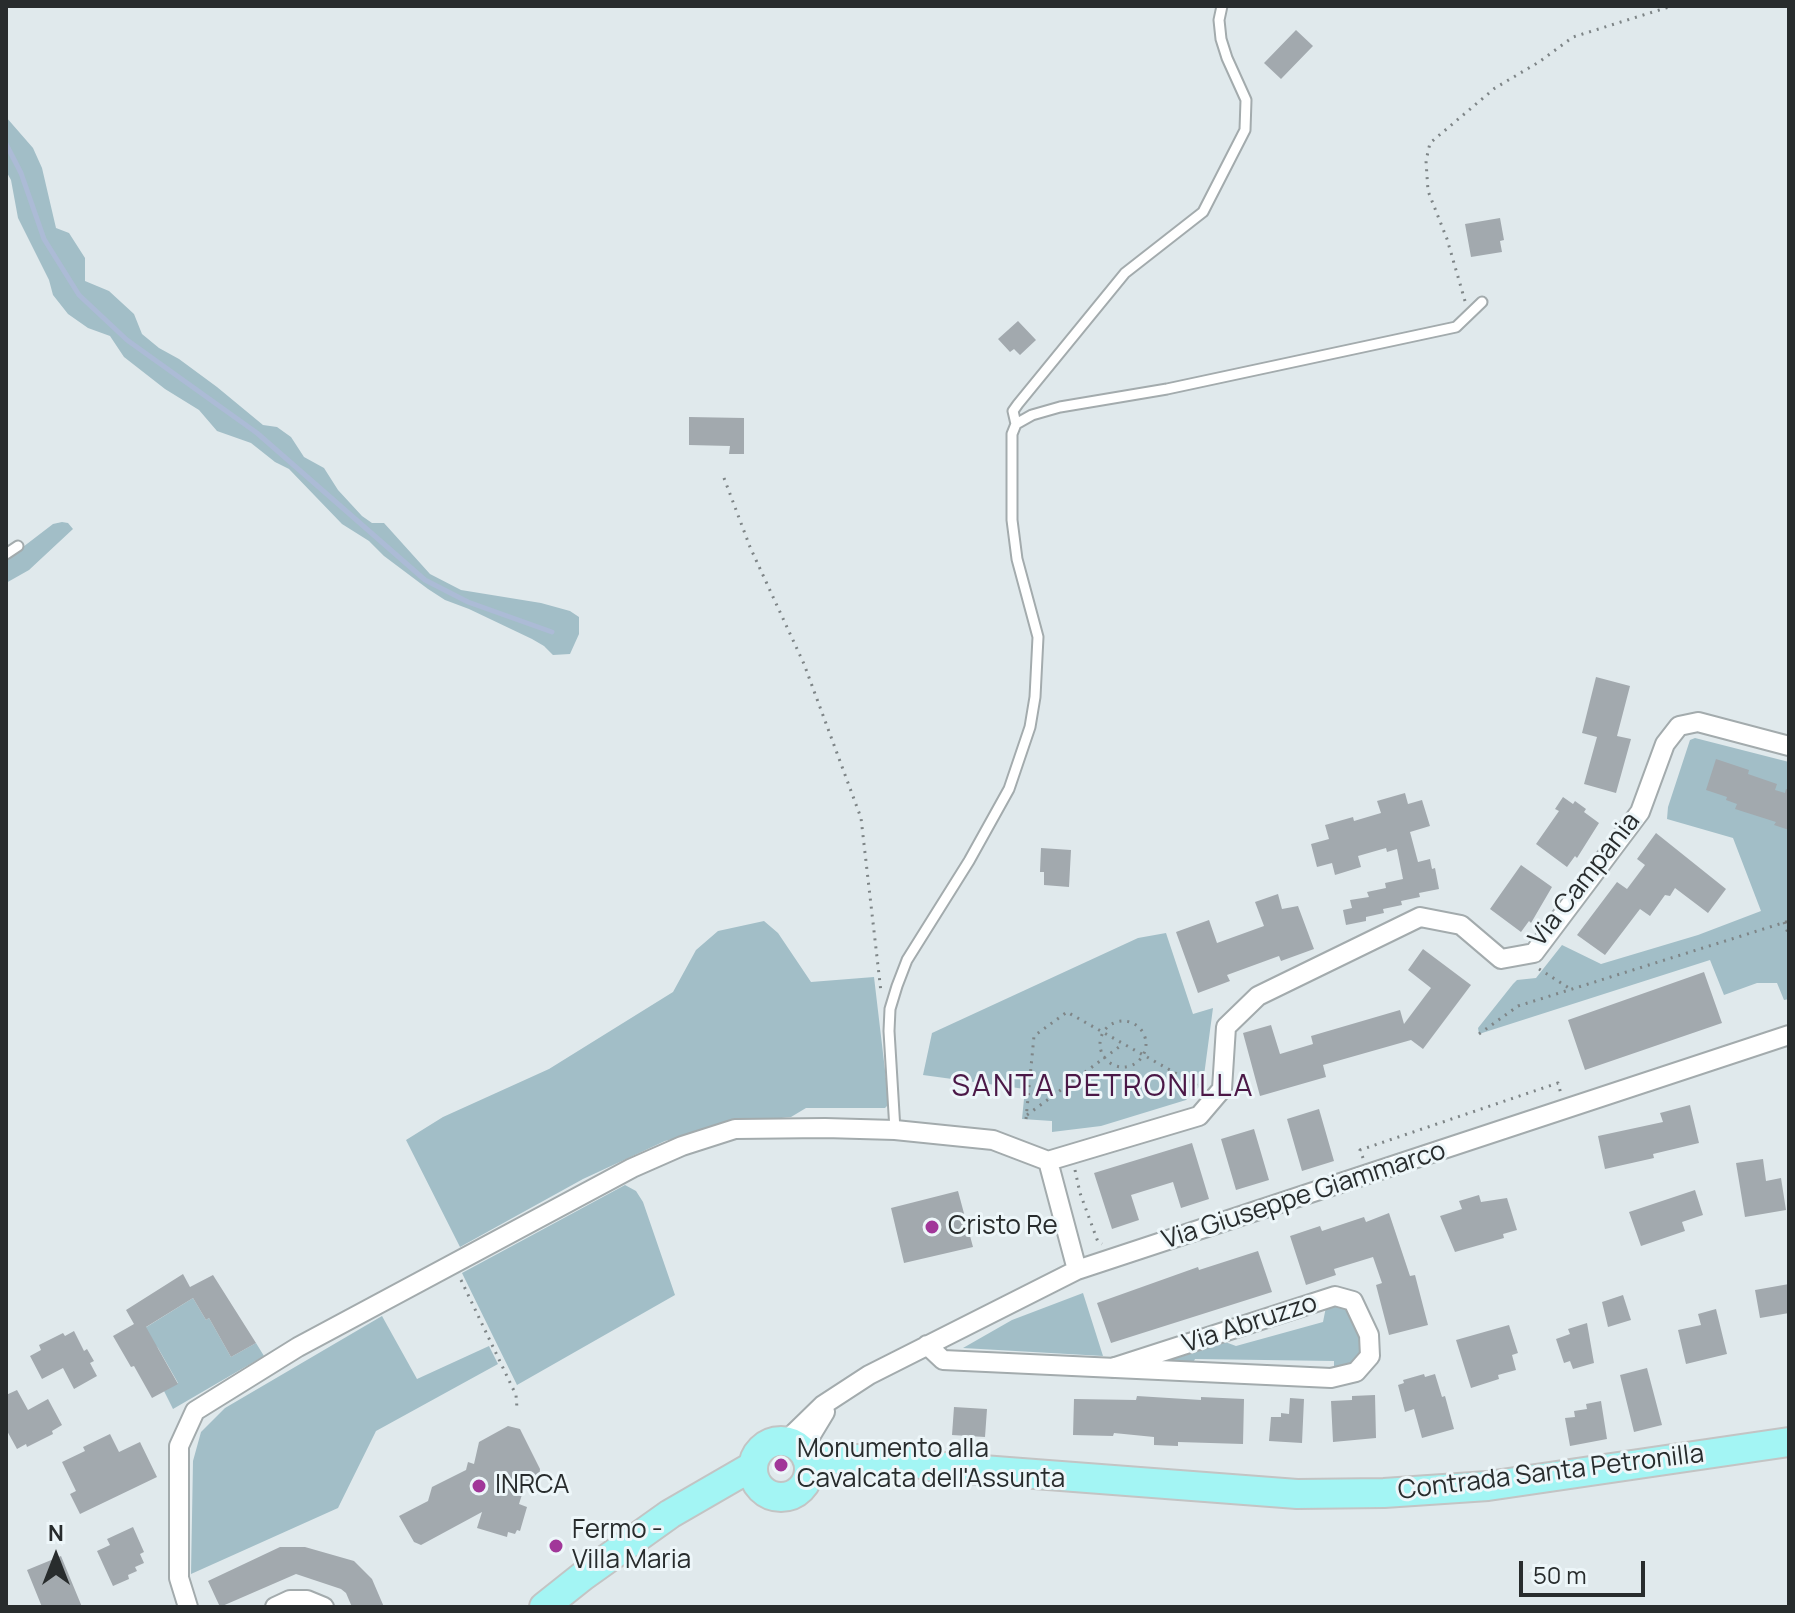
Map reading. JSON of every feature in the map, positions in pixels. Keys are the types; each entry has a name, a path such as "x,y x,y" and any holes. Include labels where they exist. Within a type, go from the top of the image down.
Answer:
{"main road":[{"path":"544,1607 670,1514 755,1476 759,1450 772,1442 800,1458"},
{"name":"Contrada Santa Petronilla","path":"755,1476 767,1493 790,1495 800,1489 800,1458 900,1459 930,1466 1297,1494 1384,1493 1488,1486 1789,1442"}],"street":[{"name":"Via Campania","path":"1048,1161 1199,1116 1222,1089 1226,1027 1258,996 1420,917 1461,925 1501,959 1534,953 1640,812 1665,744 1679,726 1698,722 1789,746"},
{"name":"Via Giuseppe Giammarco","path":"800,1458 817,1423 837,1397 869,1375 1077,1270 1789,1035"},
{"path":"188,1607 179,1578 179,1446 195,1411 298,1347 632,1168 682,1146 735,1129 895,1130 993,1140 1048,1161 1077,1270"},
{"name":"Via Abruzzo","path":"927,1345 943,1360 1112,1368 1331,1378 1356,1372 1370,1356 1369,1335 1353,1301 1335,1296 1112,1368"},
{"path":"275,1607 290,1600 307,1600 324,1607"}],"lane":[{"path":"895,1130 890,1009 907,960 1009,789 1030,727 1035,697 1038,637 1017,559 1012,520 1012,434 1016,424 1013,411 1125,273 1203,212 1245,130 1246,100 1221,39 1219,20 1222,6"},
{"path":"1016,424 1032,415 1060,407 1167,389 1456,327 1482,302"},
{"path":"6,554 18,546"}],"path":[{"path":"1470,315 1447,239 1428,191 1426,161 1430,143 1495,88 1573,37 1672,6"},
{"path":"724,478 750,547 804,664 861,818 878,977 889,1031"},
{"path":"1479,1034 1518,1006 1569,988 1731,941 1787,921 1789,936"},
{"path":"1518,955 1569,988"},
{"path":"1123,1044 1027,1117 1034,1036 1067,1012 1202,1088"},
{"path":"1123,1020 1138,1025 1146,1039 1144,1055 1139,1061 1125,1067 1110,1063 1104,1058 1099,1045 1102,1032 1123,1020"},
{"path":"1364,1162 1360,1150 1558,1083 1562,1094"},
{"path":"1076,1167 1080,1193 1098,1242 1105,1245"},
{"path":"456,1269 516,1395 517,1408"}],"shaded area":[{"path":"6,117 33,148 42,168 56,228 69,233 85,258 85,281 109,291 134,314 142,334 159,348 217,387 263,425 277,427 291,437 304,457 324,468 338,490 362,516 372,523 384,523 430,574 461,590 541,603 570,611 579,617 579,634 570,654 553,655 532,639 445,600 428,589 369,541 342,524 289,469 251,443 217,431 199,410 165,389 124,357 110,336 88,328 68,314 53,295 49,280 18,218 11,180 6,171"},
{"path":"62,522 73,529 29,570 6,583 6,560 53,524"},
{"path":"1695,738 1789,762 1789,999 1784,1000 1777,983 1757,983 1724,995 1710,960 1479,1034 1478,1028 1513,984 1517,980 1536,978 1562,945 1601,964 1698,935 1761,911 1733,838 1667,819 1690,740"},
{"path":"764,921 778,933 811,982 874,977 889,1104 885,1108 806,1108 791,1117 734,1123 665,1141 583,1179 460,1247 406,1140 443,1117 549,1069 673,992 696,950 718,931"},
{"path":"1166,933 1193,1014 1213,1008 1203,1083 1186,1100 1101,1126 1052,1132 1052,1121 1022,1119 1025,1089 923,1075 932,1033 1138,938"},
{"path":"625,1185 636,1191 643,1202 675,1295 517,1385 462,1273"},
{"path":"1083,1293 1103,1356 963,1348 1012,1320"},
{"path":"193,1298 206,1320 209,1318 231,1357 256,1343 264,1356 173,1409 164,1391 178,1383 158,1348 140,1331"},
{"path":"1344,1305 1360,1323 1361,1357 1353,1365 1334,1369 1334,1361 1195,1359 1191,1367 1137,1365 1217,1339 1236,1346 1323,1322 1326,1307"},
{"path":"382,1316 417,1379 489,1346 498,1364 376,1431 338,1508 191,1574 193,1461 201,1432 225,1408"}],"building":[{"path":"1296,30 1313,46 1281,79 1264,63"},
{"path":"1500,218 1504,240 1500,241 1502,252 1471,257 1465,224"},
{"path":"1018,321 1036,340 1020,355 1014,349 1010,352 998,339"},
{"path":"689,417 744,418 744,454 729,454 730,446 689,445"},
{"path":"1596,677 1630,686 1617,736 1631,739 1616,793 1584,784 1597,737 1582,733"},
{"path":"1716,759 1777,784 1775,790 1785,793 1786,789 1789,790 1789,830 1774,825 1776,822 1735,809 1737,804 1726,800 1727,797 1706,790"},
{"path":"1405,793 1408,804 1422,800 1430,826 1410,832 1418,862 1430,859 1439,889 1419,893 1420,897 1383,909 1384,913 1366,917 1366,921 1346,925 1343,910 1352,908 1350,900 1369,897 1367,892 1386,888 1385,883 1403,879 1397,849 1387,852 1386,848 1358,856 1361,867 1335,875 1332,863 1317,867 1311,844 1329,839 1325,825 1381,813 1377,801"},
{"path":"1563,797 1573,804 1575,801 1599,823 1577,858 1575,856 1567,867 1536,844 1559,811 1555,809"},
{"path":"1656,833 1726,889 1708,913 1675,888 1670,896 1665,895 1650,916 1640,909 1605,955 1577,935 1617,882 1627,889 1645,865 1637,859"},
{"path":"1041,848 1071,850 1069,887 1044,885 1044,872 1040,872"},
{"path":"1521,865 1552,887 1531,923 1529,921 1521,932 1490,909"},
{"path":"1278,894 1282,909 1298,906 1314,949 1281,961 1279,956 1227,975 1230,981 1198,993 1176,932 1209,920 1217,943 1264,926 1255,902"},
{"path":"1423,949 1471,985 1423,1049 1411,1040 1323,1065 1326,1077 1260,1096 1243,1033 1271,1025 1280,1054 1313,1044 1311,1036 1400,1010 1404,1024 1431,988 1408,970"},
{"path":"1704,972 1722,1023 1585,1070 1568,1020"},
{"path":"1690,1105 1699,1143 1653,1154 1654,1158 1605,1169 1598,1136 1663,1122 1660,1113"},
{"path":"1319,1109 1334,1161 1302,1171 1287,1119"},
{"path":"1254,1129 1269,1180 1236,1190 1221,1139"},
{"path":"1192,1143 1209,1199 1181,1208 1173,1182 1131,1195 1139,1220 1112,1229 1094,1173"},
{"path":"1763,1159 1766,1181 1781,1178 1786,1210 1745,1217 1736,1163"},
{"path":"1695,1190 1703,1215 1682,1222 1685,1231 1641,1246 1629,1212"},
{"name":"Cristo Re","path":"958,1191 973,1247 904,1263 891,1208"},
{"path":"1479,1195 1481,1202 1507,1198 1517,1230 1503,1234 1504,1238 1455,1252 1440,1216 1462,1209 1459,1201"},
{"path":"1389,1213 1410,1276 1415,1275 1428,1325 1389,1335 1376,1285 1382,1283 1373,1257 1334,1269 1336,1275 1306,1285 1290,1236 1320,1226 1322,1231 1364,1217 1366,1222"},
{"path":"1258,1251 1272,1292 1111,1343 1097,1303 1198,1267 1199,1270"},
{"path":"183,1274 190,1287 213,1275 256,1343 231,1357 209,1318 206,1320 193,1298 146,1327 178,1384 152,1398 113,1336 134,1324 126,1310"},
{"path":"1789,1284 1789,1313 1760,1318 1755,1290"},
{"path":"1623,1295 1631,1320 1608,1327 1602,1302"},
{"path":"1716,1309 1727,1354 1686,1364 1678,1330 1701,1325 1698,1314"},
{"path":"1587,1323 1594,1363 1573,1369 1570,1361 1564,1363 1556,1339 1570,1334 1568,1329"},
{"path":"1509,1325 1518,1353 1512,1355 1516,1370 1471,1388 1456,1340"},
{"path":"74,1331 84,1351 87,1349 94,1361 90,1363 97,1376 74,1389 63,1368 42,1379 30,1356 41,1350 39,1345"},
{"path":"1647,1368 1662,1425 1634,1432 1620,1375"},
{"path":"1424,1374 1425,1377 1435,1374 1454,1429 1422,1438 1414,1409 1405,1412 1398,1385 1404,1383 1403,1380"},
{"path":"17,1390 28,1410 48,1399 62,1425 52,1431 53,1434 17,1449 6,1429 6,1395"},
{"path":"1375,1395 1376,1438 1333,1442 1331,1401"},
{"path":"1137,1396 1244,1399 1243,1444 1178,1442 1178,1446 1154,1445 1154,1437 1114,1433 1113,1436 1073,1435 1074,1399 1136,1400"},
{"path":"1290,1398 1304,1399 1302,1443 1269,1441 1271,1417 1289,1414"},
{"path":"1601,1401 1607,1439 1570,1446 1565,1418 1575,1417 1574,1411 1587,1409 1586,1404"},
{"path":"954,1407 987,1409 985,1437 952,1435"},
{"name":"INRCA","path":"508,1426 520,1429 540,1469 539,1478 525,1485 519,1504 527,1507 520,1531 517,1530 515,1534 508,1532 507,1537 477,1528 482,1512 421,1545 414,1542 399,1516 428,1501 432,1487 466,1470 468,1462 474,1464 479,1442"},
{"path":"110,1434 119,1452 140,1442 157,1477 80,1514 70,1494 76,1491 62,1462"},
{"path":"133,1527 144,1552 140,1554 144,1563 135,1567 137,1571 128,1575 129,1579 113,1586 97,1551 110,1545 107,1539"},
{"path":"280,1547 305,1547 354,1561 372,1579 384,1607 352,1607 341,1589 296,1574 220,1607 208,1581"},
{"path":"61,1556 82,1607 42,1607 27,1570"}],"waterway":[{"path":"6,144 21,173 44,239 79,295 127,340 257,433 425,580 468,602 552,632"}],"place":[{"name":"Cristo Re","path":"932,1227"},
{"name":"Monumento alla Cavalcata dell'Assunta","path":"781,1465"},
{"name":"INRCA","path":"479,1486"},
{"name":"Fermo - Villa Maria","path":"556,1546"}],"district":[{"name":"SANTA PETRONILLA","path":"1103,1088"}]}
